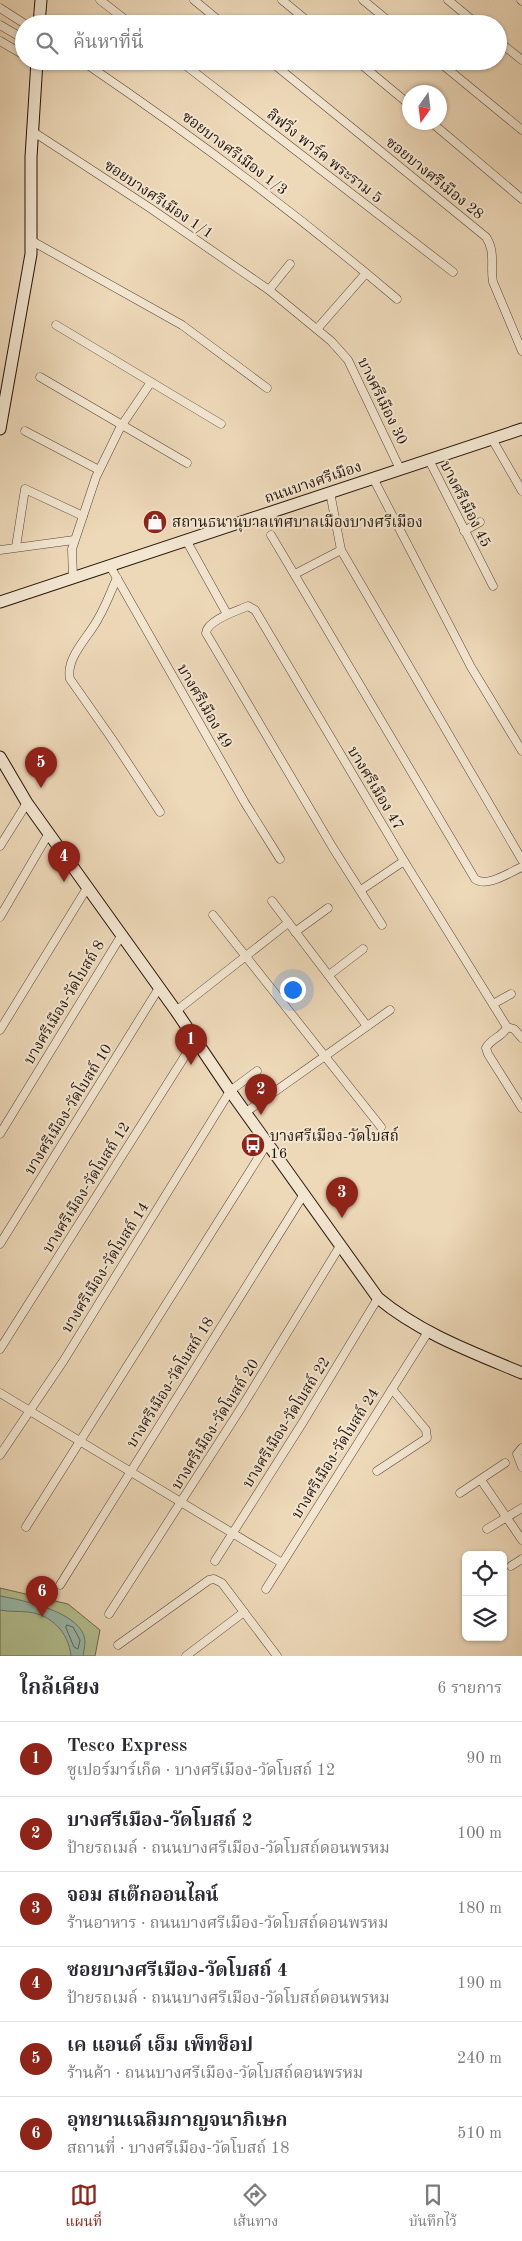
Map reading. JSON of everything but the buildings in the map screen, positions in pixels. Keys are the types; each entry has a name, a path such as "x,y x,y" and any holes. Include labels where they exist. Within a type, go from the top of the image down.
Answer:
{"street":[{"path":"40,15 41,0"},
{"path":"100,0 119,15"},
{"path":"194,0 212,15"},
{"path":"282,0 301,15"},
{"path":"363,0 381,15"},
{"path":"448,0 466,15"},
{"path":"0,8 15,18"},
{"path":"0,24 15,33"},
{"path":"0,42 15,50"},
{"path":"507,48 522,60"},
{"path":"0,429 32,241 30,199 36,70"},
{"name":"ซอยบางศรีเมือง 1/3","path":"95,70 149,106 252,182 398,299"},
{"name":"ลิฟวิ่ง พาร์ค พระราม 5","path":"192,70 453,272"},
{"name":"ซอยบางศรีเมือง 28","path":"281,70 486,237 493,253 491,274 493,282 522,351"},
{"path":"368,70 402,98"},
{"path":"449,70 522,130"},
{"path":"440,130 522,199"},
{"name":"ซอยบางศรีเมือง 1/1","path":"32,131 150,208 269,290"},
{"path":"32,241 182,325 268,388"},
{"path":"269,290 290,264"},
{"path":"317,329 366,273"},
{"name":"บางศรีเมือง 30","path":"269,290 342,351 400,469"},
{"path":"56,325 221,424"},
{"path":"40,376 187,463"},
{"path":"73,578 72,549 74,540 99,470 122,425 151,382"},
{"name":"ถนนบางศรีเมือง","path":"0,602 522,429"},
{"path":"25,431 99,470"},
{"path":"492,439 522,491"},
{"name":"บางศรีเมือง 45","path":"429,460 478,560 493,586"},
{"path":"373,478 471,668 522,751"},
{"path":"16,547 25,489 83,516"},
{"path":"330,492 341,550 522,860"},
{"path":"464,531 480,522"},
{"path":"271,535 475,879 487,882 522,867"},
{"path":"0,550 74,540"},
{"path":"186,540 227,614"},
{"path":"295,574 341,550"},
{"name":"บางศรีเมือง 49","path":"110,566 245,803 280,859"},
{"path":"117,578 104,607 74,657 68,673 70,679 160,812"},
{"name":"บางศรีเมือง 47","path":"361,890 333,848 206,634 206,629 227,614 248,606 255,610 404,861 507,1027"},
{"path":"0,757 27,803 378,1298 410,1322 428,1332 522,1373"},
{"path":"0,846 27,803"},
{"path":"0,917 49,833"},
{"path":"382,925 361,890 404,861"},
{"path":"0,1030 87,888"},
{"path":"272,901 367,1026"},
{"path":"296,932 328,908"},
{"path":"213,915 381,1127"},
{"path":"176,1011 288,923"},
{"name":"บางศรีเมือง-วัดโบสถ์ 8","path":"0,1134 121,936"},
{"path":"329,975 363,949"},
{"name":"บางศรีเมือง-วัดโบสถ์ 10","path":"0,1244 159,988"},
{"path":"493,1004 512,994"},
{"path":"246,1112 390,1010"},
{"path":"522,1038 514,1029 507,1027 505,1032 488,1043 486,1048 522,1108"},
{"name":"บางศรีเมือง-วัดโบสถ์ 12","path":"0,1349 195,1040"},
{"path":"230,1091 257,1071"},
{"name":"บางศรีเมือง-วัดโบสถ์ 14","path":"0,1455 64,1360 230,1091"},
{"path":"26,1526 268,1144"},
{"name":"บางศรีเมือง-วัดโบสถ์ 18","path":"60,1585 304,1194"},
{"name":"บางศรีเมือง-วัดโบสถ์ 20","path":"108,1614 181,1502 340,1246"},
{"name":"บางศรีเมือง-วัดโบสถ์ 22","path":"215,1561 303,1422 378,1298"},
{"name":"บางศรีเมือง-วัดโบสถ์ 24","path":"266,1589 428,1332"},
{"path":"377,1471 427,1438 426,1430 392,1389"},
{"path":"0,1392 282,1563"},
{"path":"522,1448 517,1454 522,1468"},
{"path":"460,1494 506,1463"},
{"path":"480,1480 522,1540"},
{"path":"487,1529 522,1508"},
{"path":"511,1566 522,1559"},
{"path":"118,1645 209,1580 214,1579 222,1583 275,1655"},
{"path":"186,1656 244,1612"}],"green space":[{"path":"0,1588 68,1604 100,1630 95,1656 0,1656"}],"water":[{"path":"0,1596 36,1604 63,1615 74,1622 82,1631 85,1641 83,1656 71,1656 70,1648 63,1632 44,1616 28,1612 0,1610"}],"place":[{"name":"สถานธนานุบาลเทศบาลเมืองบางศรีเมือง","path":"155,522"},
{"name":"เค แอนด์ เอ็ม เพ็ทช็อป","path":"41,788"},
{"name":"ซอยบางศรีเมือง-วัดโบสถ์ 4","path":"64,882"},
{"name":"Tesco Express","path":"191,1065"},
{"name":"บางศรีเมือง-วัดโบสถ์ 2","path":"261,1115"},
{"name":"บางศรีเมือง-วัดโบสถ์ 16","path":"253,1145"},
{"name":"จอม สเต๊กออนไลน์","path":"342,1218"},
{"name":"อุทยานเฉลิมกาญจนาภิเษก","path":"42,1617"}]}
